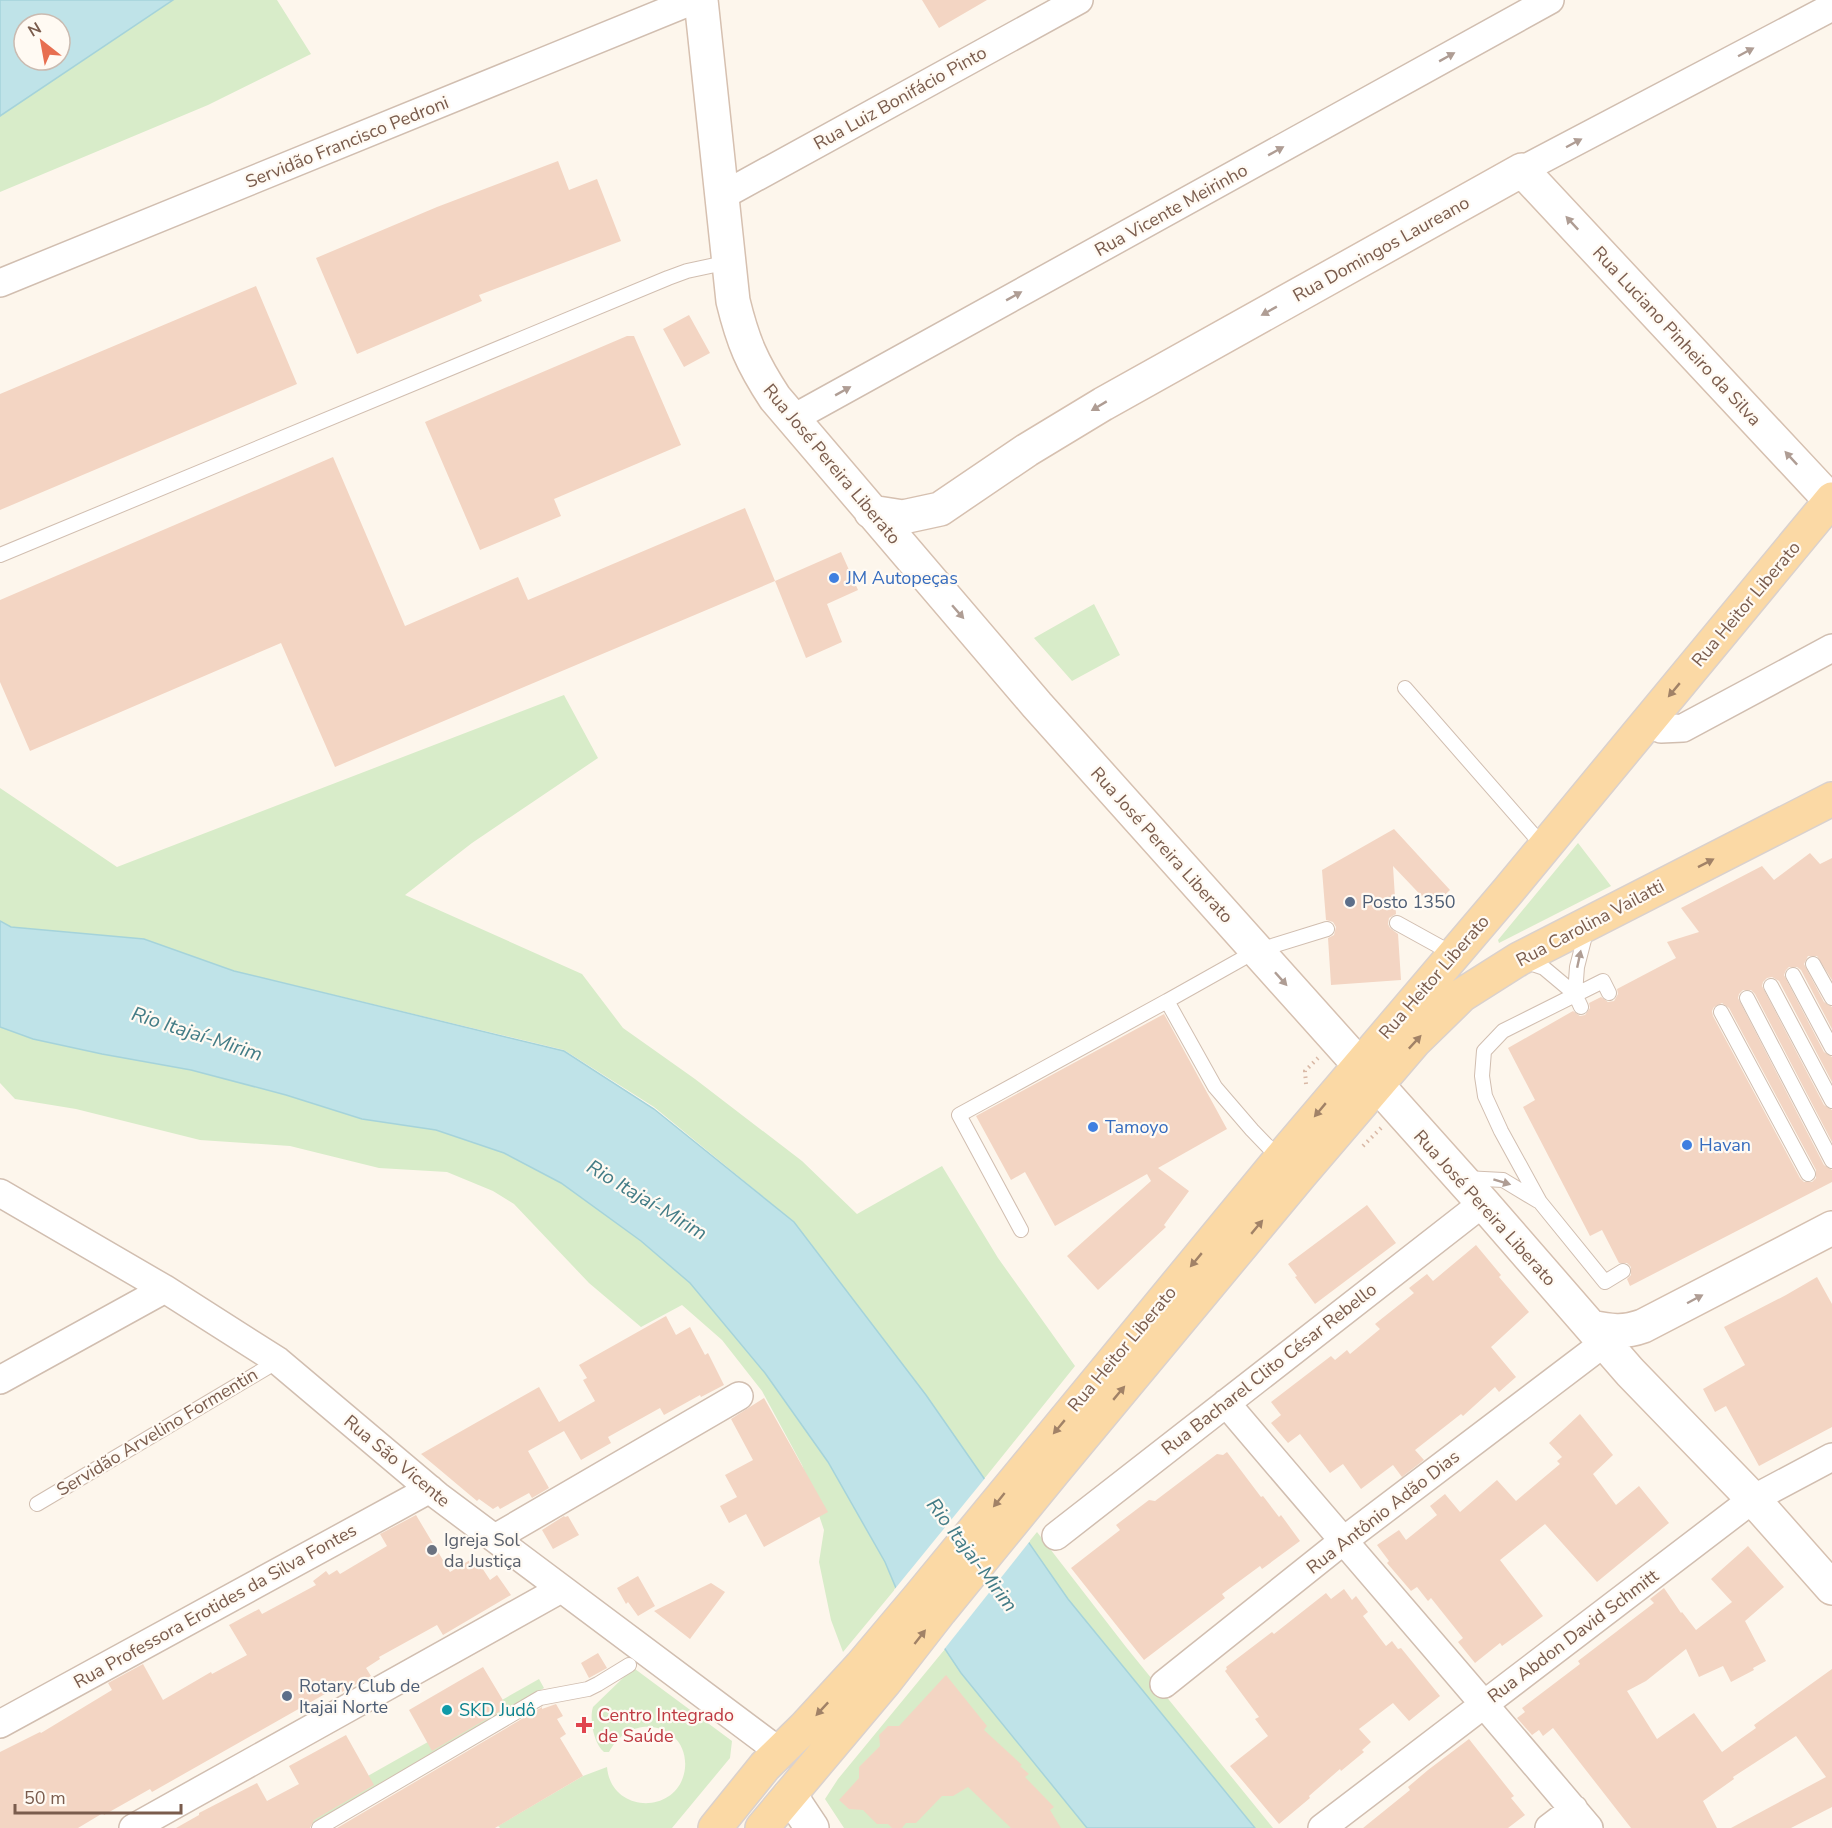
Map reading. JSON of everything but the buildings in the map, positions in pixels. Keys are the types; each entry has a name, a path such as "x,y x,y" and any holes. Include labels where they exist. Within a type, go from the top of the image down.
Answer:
{"main road":[{"name":"Rua José Pereira Liberato","path":"701,0 733,301 748,354 759,375 792,419 1037,705 1367,1076 1460,1177 1629,1372 1753,1499 1832,1588"},
{"name":"Rua Luciano Pinheiro da Silva","path":"1522,170 1832,500"},
{"name":"Rua Domingos Laureano","path":"872,512 903,517 940,509 1027,450 1103,404 1522,170"},
{"name":"Rua Heitor Liberato","path":"1046,1462 1293,1183 1455,955 1832,500"},
{"name":"Rua Domingos Laureano","path":"920,568 919,542 940,509"},
{"name":"Rua Carolina Vailatti","path":"1367,1076 1414,1042 1462,995 1519,959 1832,799"},
{"name":"Rua Heitor Liberato","path":"1046,1462 1280,1159 1367,1076"},
{"path":"1598,1335 1630,1331 1643,1326 1832,1228"},
{"path":"1629,1372 1636,1338 1643,1326"},
{"path":"762,1828 790,1795 873,1674 1046,1462"},
{"path":"715,1828 765,1766 805,1727 873,1674"},
{"path":"790,1795 812,1828"}],"street":[{"name":"Servidão Francisco Pedroni","path":"0,283 694,0"},
{"name":"Rua Luiz Bonifácio Pinto","path":"722,196 1079,0"},
{"name":"Rua Vicente Meirinho","path":"792,419 1550,0"},
{"name":"Rua Domingos Laureano","path":"1522,170 1832,7"},
{"path":"1648,722 1661,729 1683,728 1832,648"},
{"name":"Rua São Vicente","path":"0,1193 165,1289 278,1360 430,1489 780,1752"},
{"name":"Rua Bacharel Clito César Rebello","path":"1056,1536 1483,1203"},
{"path":"0,1380 165,1289"},
{"name":"Rua Antônio Adão Dias","path":"1164,1684 1598,1335"},
{"path":"495,1538 739,1396"},
{"path":"1226,1402 1582,1819 1549,1828"},
{"name":"Rua Abdon David Schmitt","path":"1322,1828 1753,1499 1832,1457"},
{"name":"Rua Professora Erotides da Silva Fontes","path":"0,1724 430,1489"},
{"path":"133,1828 561,1589"}],"lane":[{"path":"0,555 687,271 729,262"},
{"path":"1405,688 1544,847"},
{"path":"1397,923 1455,955"},
{"path":"1578,1000 1577,967 1588,924"},
{"path":"1021,1230 959,1115 1256,951 1327,929"},
{"path":"1519,959 1544,968 1578,1000"},
{"path":"1814,964 1832,998"},
{"path":"1792,975 1832,1048"},
{"path":"1609,993 1603,981 1578,1000 1503,1031 1484,1051 1482,1076 1485,1096 1501,1131 1540,1202 1605,1282 1623,1271"},
{"path":"1771,986 1832,1101"},
{"path":"1747,998 1832,1161"},
{"path":"1167,1000 1215,1087 1280,1159"},
{"path":"1721,1012 1808,1174"},
{"path":"1460,1177 1503,1180 1540,1202"},
{"name":"Servidão Arvelino Formentin","path":"37,1504 278,1360"},
{"path":"319,1828 444,1758 540,1698 588,1689 629,1665"}],"path":[{"path":"1308,1094 1305,1071 1335,1040"}],"green space":[{"path":"173,0 277,0 311,54 208,105 0,192 0,116 66,72 72,72 72,68"},
{"path":"1094,604 1120,655 1072,681 1034,638"},
{"path":"564,695 598,758 472,843 405,895 582,974 623,1028 695,1079 802,1161 857,1214 942,1166 998,1258 1075,1366 984,1479 926,1395 794,1222 654,1107 564,1050 234,971 144,939 11,927 0,921 0,788 117,867"},
{"path":"1578,843 1611,886 1499,943 1498,940"},
{"path":"0,1027 33,1039 191,1070 286,1095 362,1119 436,1130 504,1153 561,1183 641,1241 690,1283 765,1373 828,1462 885,1562 896,1588 843,1652 831,1620 819,1562 824,1530 802,1465 762,1391 722,1340 682,1305 641,1327 589,1283 514,1204 493,1191 447,1172 379,1168 290,1146 200,1140 76,1109 15,1099 0,1083"},
{"path":"1037,1532 1126,1647 1273,1828 1255,1828 1068,1599 1028,1543"},
{"path":"945,1649 961,1673 1087,1828 844,1828 825,1799 838,1779"},
{"path":"635,1669 732,1741 730,1758 672,1828 500,1828 498,1826 583,1776 607,1767 611,1783 620,1794 632,1801 646,1803 659,1801 671,1794 680,1783 685,1768 684,1753 678,1741 669,1733 657,1728 644,1727 631,1730 619,1739 609,1752 604,1752 593,1731 593,1707"},
{"path":"539,1679 544,1688 305,1828 276,1828"}],"water":[{"path":"0,0 173,0 72,68 72,12 12,12 12,72 66,72 0,116"},
{"name":"Rio Itajaí-Mirim","path":"0,921 11,927 144,939 234,971 564,1051 654,1109 794,1222 926,1395 1068,1599 1255,1828 1087,1828 961,1673 945,1649 896,1588 885,1562 828,1462 765,1373 690,1283 641,1241 561,1183 504,1153 436,1130 362,1119 286,1095 191,1070 33,1039 0,1027"}],"pier":[{"path":"986,1477 1030,1541 942,1652 894,1590"}],"place":[{"name":"JM Autopeças","path":"834,578"},
{"name":"Posto 1350","path":"1350,902"},
{"name":"Tamoyo","path":"1093,1127"},
{"name":"Havan","path":"1687,1145"},
{"name":"Igreja Sol da Justiça","path":"432,1550"},
{"name":"Rotary Club de Itajai Norte","path":"287,1696"},
{"name":"SKD Judô","path":"447,1710"},
{"name":"Centro Integrado de Saúde","path":"584,1725"}]}
